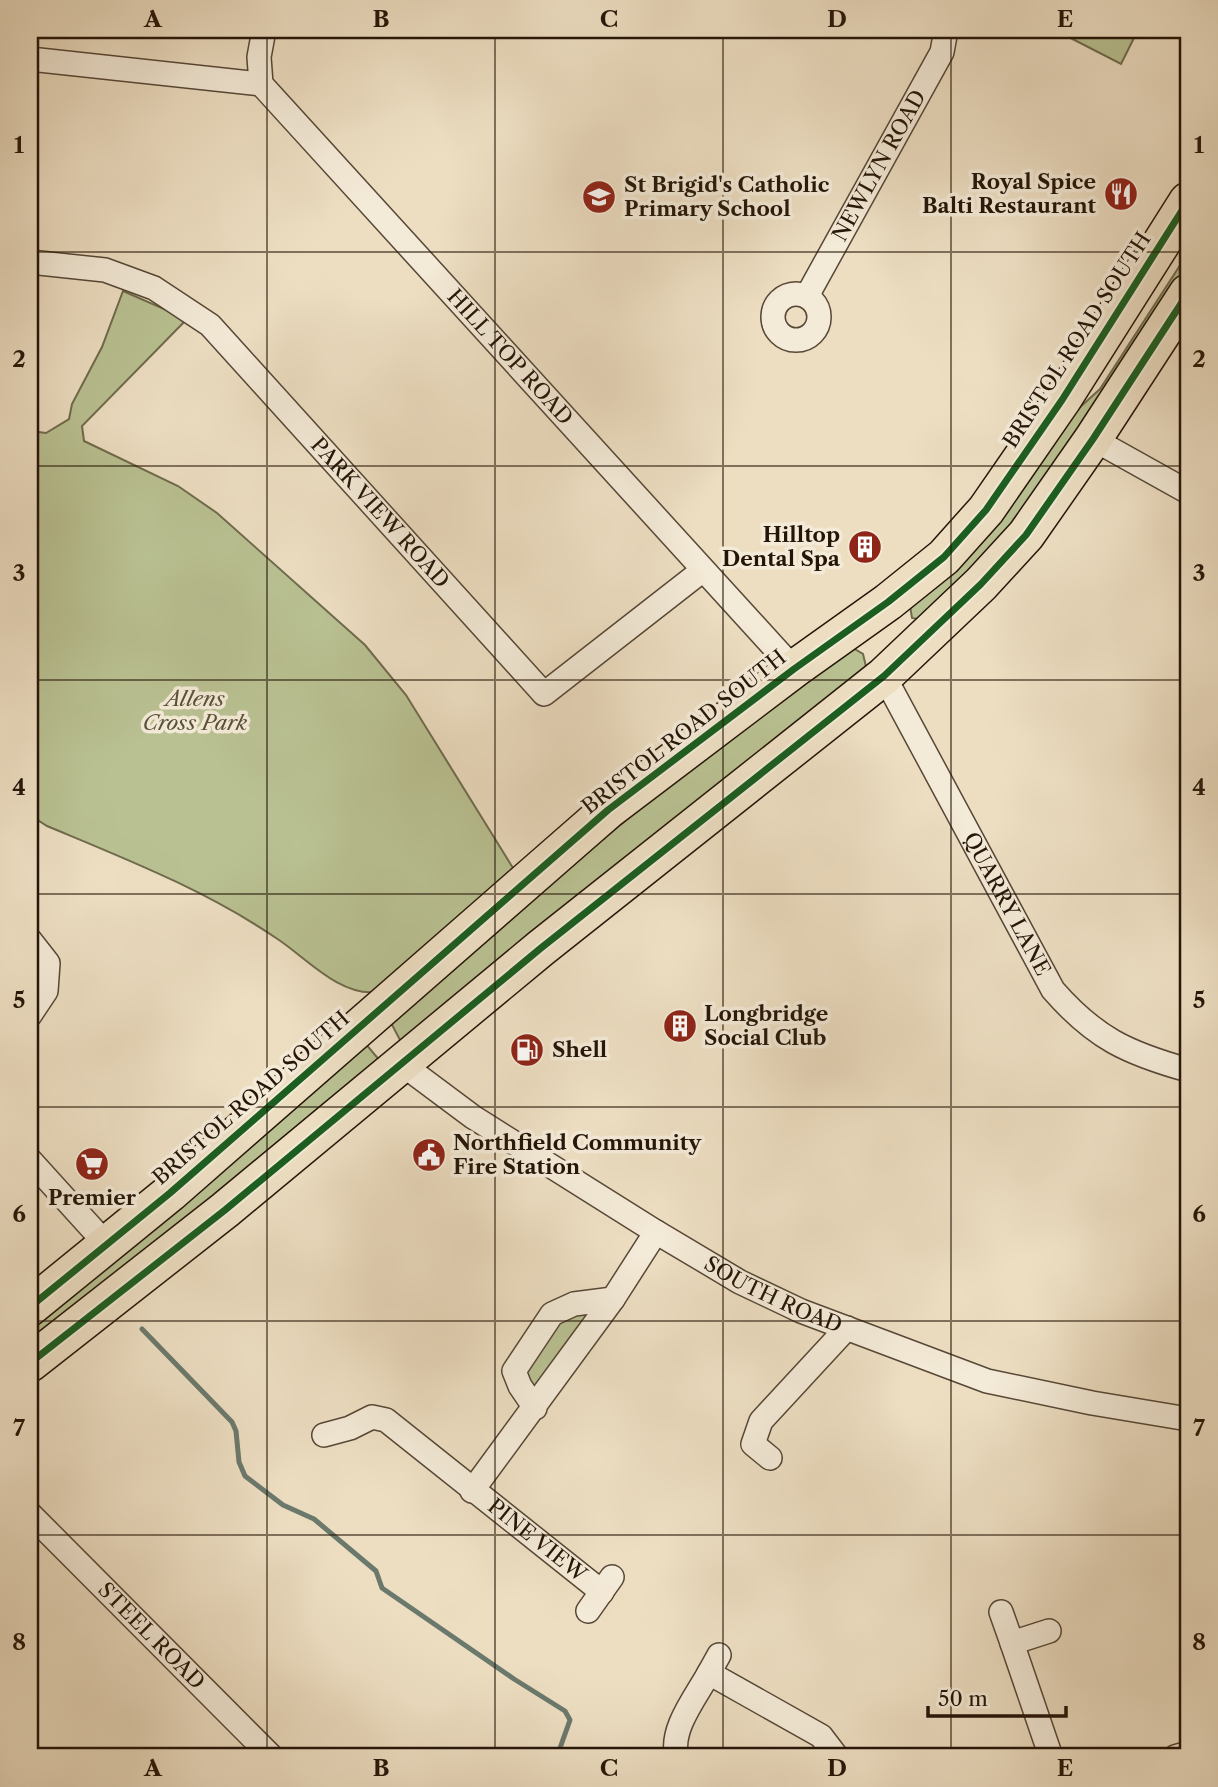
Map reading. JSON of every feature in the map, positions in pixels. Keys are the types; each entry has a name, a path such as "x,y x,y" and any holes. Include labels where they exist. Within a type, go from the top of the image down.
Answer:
{"highway":[{"name":"BRISTOL ROAD SOUTH","path":"30,1307 107,1245 608,810 794,669 888,602 944,556 986,510 1062,400 1188,201"},
{"path":"1062,400 1098,370 1188,231"},
{"path":"30,1363 225,1210 541,948 884,676 1026,535 1093,439 1188,293"},
{"path":"888,602 901,625 924,639"},
{"path":"843,633 872,646 884,676"},
{"path":"364,1023 402,1064"}],"street":[{"path":"30,59 261,84 259,57 264,30"},
{"name":"NEWLYN ROAD","path":"807,296 942,52 947,32"},
{"name":"HILL TOP ROAD","path":"261,84 794,669"},
{"name":"PARK VIEW ROAD","path":"30,262 105,270 154,288 210,325 544,694 703,570"},
{"path":"1093,439 1188,492"},
{"name":"QUARRY LANE","path":"884,676 1053,990 1080,1020 1113,1044 1153,1061 1188,1070"},
{"path":"30,940 48,963 46,991 30,1015"},
{"name":"SOUTH ROAD","path":"402,1064 472,1117 740,1282 847,1328 988,1381 1188,1419"},
{"path":"30,1160 107,1245"},
{"name":"PINE VIEW","path":"472,1491 613,1299 656,1232"},
{"path":"535,1408 520,1386 514,1371 552,1314 574,1304 613,1299"},
{"path":"770,1458 753,1444 761,1420 847,1328"},
{"name":"PINE VIEW","path":"324,1435 351,1428 371,1407 600,1593"},
{"name":"STEEL ROAD","path":"30,1514 272,1757"},
{"path":"1001,1612 1051,1757"},
{"path":"1012,1643 1049,1631"},
{"path":"677,1757 673,1745 678,1732 714,1664 821,1736 837,1757"},
{"path":"1175,1757 1188,1752"}],"green space":[{"path":"1055,30 1138,30 1121,64"},
{"path":"1188,253 1188,280 1080,446 933,622 912,618 909,600 1077,410 1100,389"},
{"name":"Allens Cross Park","path":"123,291 187,319 82,426 84,441 178,486 217,513 365,645 406,695 513,868 376,992 363,992 337,982 279,940 224,906 166,877 47,826 30,815 30,431 46,433 69,419 72,404 102,347"},
{"path":"853,648 863,654 869,679 410,1045 400,1040 389,1019 662,790"},
{"path":"365,1043 386,1068 30,1352 30,1316"},
{"path":"592,1311 536,1392 520,1378 554,1319"}],"waterway":[{"path":"142,1329 232,1422 236,1431 239,1462 245,1476 283,1505 314,1519 376,1571 382,1588 565,1711 570,1720 560,1748"}],"cycle path":[{"path":"30,1307 170,1193 608,810 794,669 888,602 944,557 986,510 1062,400 1188,201"},
{"path":"30,1363 225,1210 541,948 884,676 981,584 1026,535 1093,439 1188,293"}],"place":[{"name":"Royal Spice Balti Restaurant","path":"1121,194"},
{"name":"St Brigid's Catholic Primary School","path":"599,197"},
{"name":"Hilltop Dental Spa","path":"865,547"},
{"name":"Longbridge Social Club","path":"680,1026"},
{"name":"Shell","path":"527,1050"},
{"name":"Northfield Community Fire Station","path":"429,1155"},
{"name":"Premier","path":"92,1164"}]}
